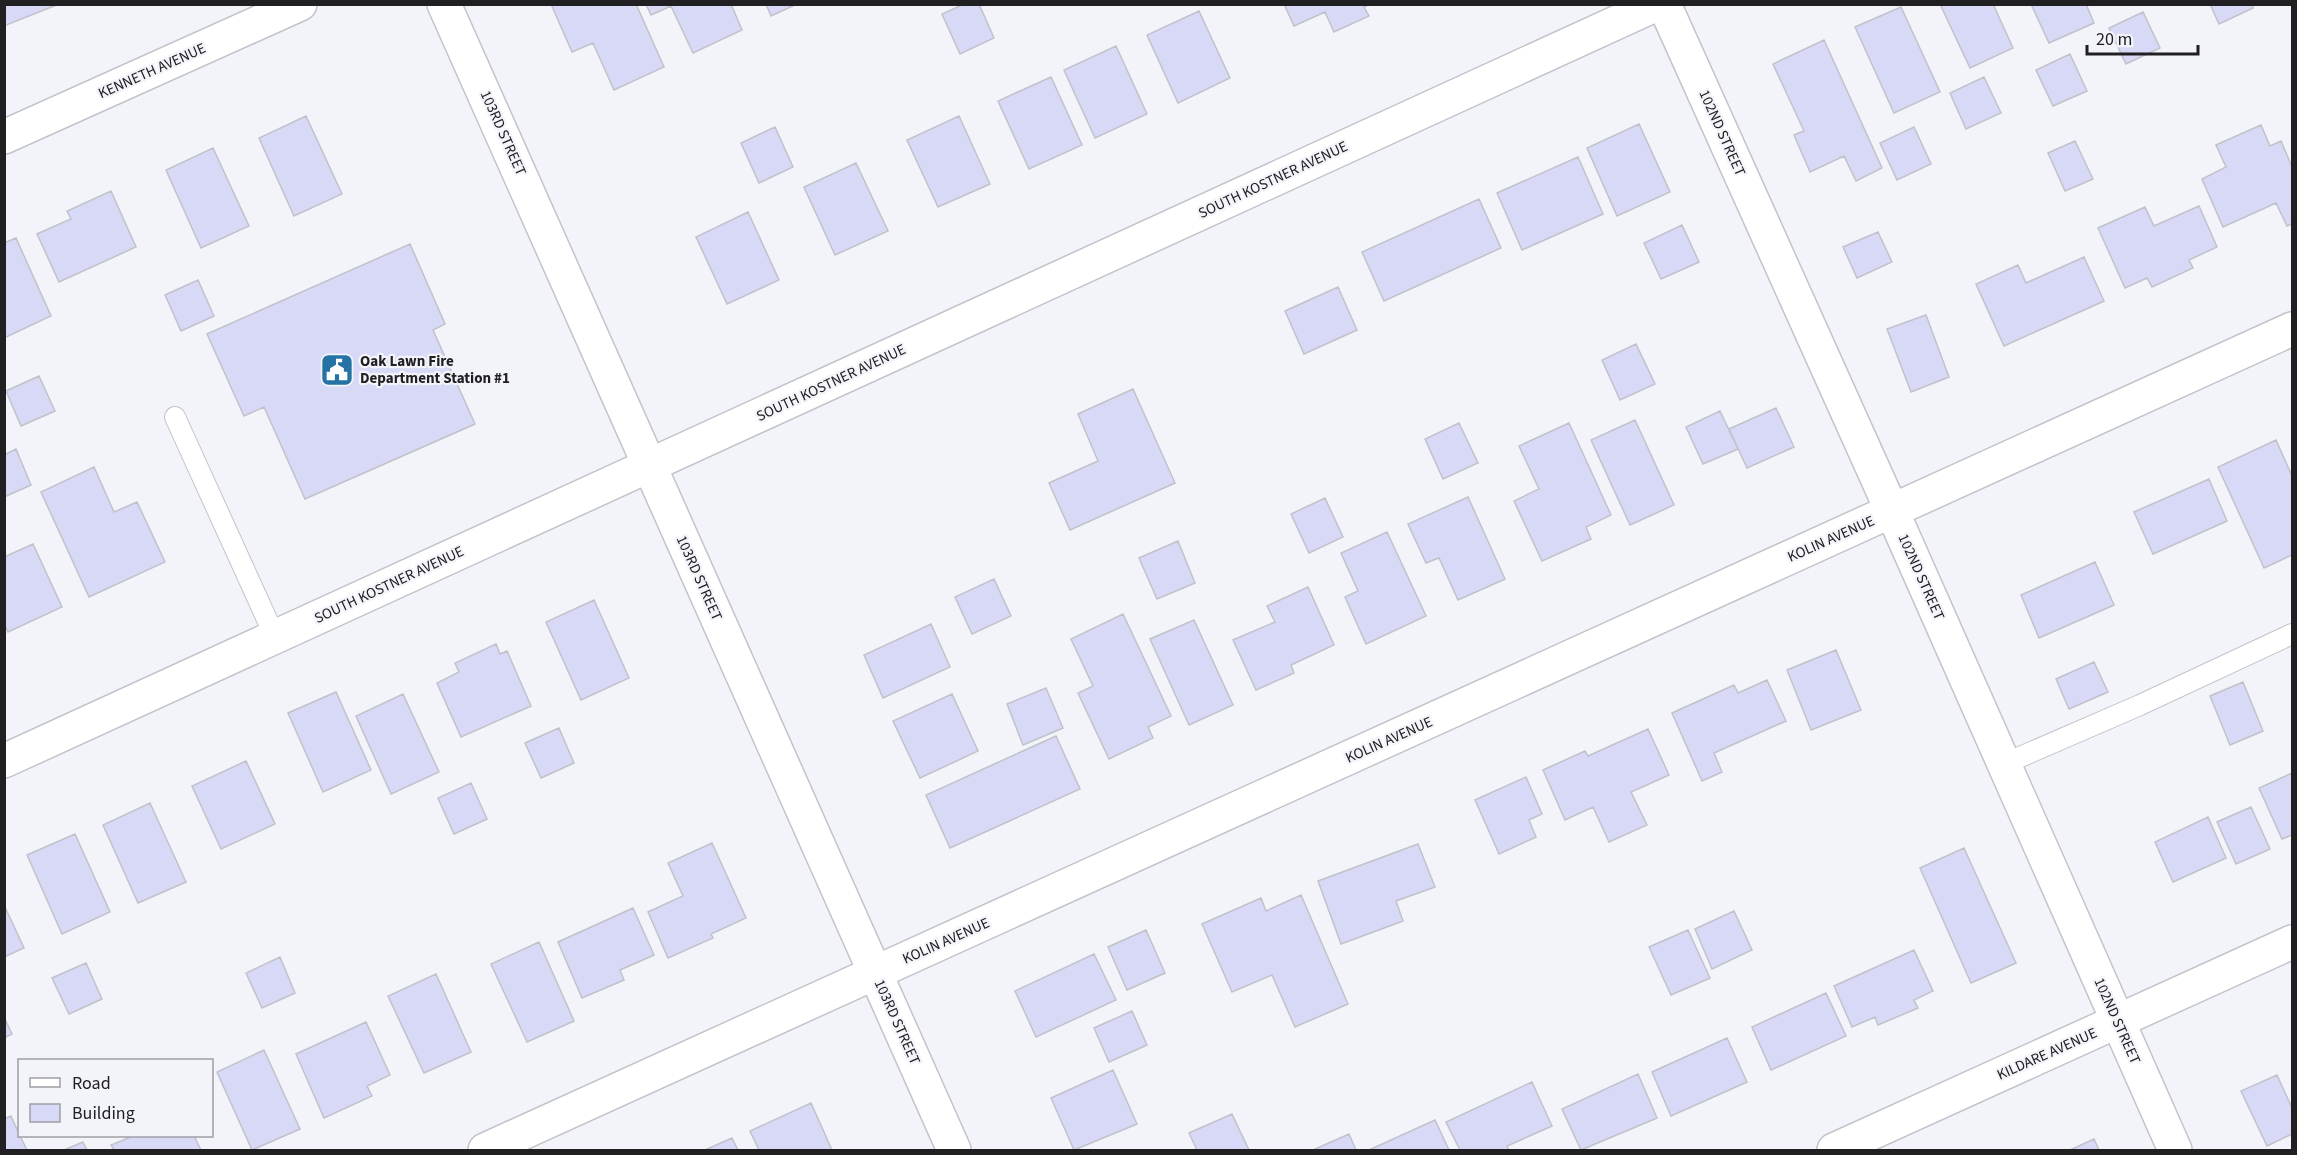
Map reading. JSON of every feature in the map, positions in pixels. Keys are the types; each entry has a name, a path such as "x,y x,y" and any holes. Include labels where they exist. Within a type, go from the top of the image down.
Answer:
{"street":[{"name":"KENNETH AVENUE","path":"4,137 300,4"},
{"name":"103RD STREET","path":"444,4 954,1150"},
{"name":"SOUTH KOSTNER AVENUE","path":"4,760 1657,4"},
{"name":"102ND STREET","path":"1664,4 2175,1150"},
{"name":"KOLIN AVENUE","path":"485,1150 2292,329"},
{"name":"KILDARE AVENUE","path":"1834,1150 2292,942"}],"lane":[{"path":"174,417 275,637"},
{"path":"2004,764 2140,705 2292,634"}],"building":[{"path":"4,4 59,4 4,26"},
{"path":"551,4 636,4 664,67 614,90 593,43 572,52"},
{"path":"646,4 731,4 742,30 693,53 671,6 651,15"},
{"path":"766,4 797,4 771,16"},
{"path":"964,4 979,4 994,38 960,54 942,14"},
{"path":"1284,4 1370,4 1364,7 1369,16 1334,32 1325,12 1294,26"},
{"path":"1940,4 1993,4 2013,48 1970,68"},
{"path":"2031,4 2086,4 2094,23 2049,43"},
{"path":"2210,4 2252,4 2253,8 2219,24"},
{"path":"1901,7 1940,92 1894,113 1855,27"},
{"path":"1199,11 1230,78 1178,103 1147,35"},
{"path":"2143,12 2160,48 2126,64 2109,28"},
{"path":"1824,40 1882,168 1856,181 1844,156 1810,172 1794,135 1804,131 1773,64"},
{"path":"1116,46 1147,114 1095,138 1064,70"},
{"path":"2070,54 2087,91 2053,106 2036,70"},
{"path":"1051,77 1082,145 1029,169 998,101"},
{"path":"1984,77 2001,113 1966,129 1950,93"},
{"path":"306,116 342,194 294,216 259,138"},
{"path":"959,116 990,184 938,207 907,140"},
{"path":"1639,124 1670,192 1617,216 1587,148"},
{"path":"2261,125 2270,146 2281,141 2292,167 2292,224 2287,226 2276,203 2223,227 2202,179 2226,167 2216,145"},
{"path":"775,127 793,167 759,183 741,143"},
{"path":"1914,127 1931,164 1897,180 1880,143"},
{"path":"2075,141 2093,179 2065,191 2048,153"},
{"path":"213,148 249,226 201,248 166,170"},
{"path":"1578,157 1603,214 1522,250 1497,193"},
{"path":"856,163 888,231 835,255 804,187"},
{"path":"111,191 136,247 59,282 37,234 71,219 67,211"},
{"path":"1479,199 1501,248 1384,301 1362,252"},
{"path":"2199,206 2217,247 2189,260 2193,268 2152,287 2147,278 2125,288 2098,228 2145,207 2154,226"},
{"path":"748,212 779,280 727,304 696,237"},
{"path":"1682,225 1699,262 1661,279 1644,243"},
{"path":"1878,232 1892,262 1857,278 1843,247"},
{"path":"16,238 51,316 4,338 4,243"},
{"name":"Oak Lawn Fire Department Station #1","path":"410,244 445,324 433,330 475,424 305,499 264,407 244,416 207,334"},
{"path":"2084,257 2104,301 2004,346 1976,284 2018,265 2026,283"},
{"path":"198,280 214,316 181,331 165,295"},
{"path":"1338,287 1357,330 1304,354 1285,311"},
{"path":"1926,315 1949,377 1911,392 1887,329"},
{"path":"1636,344 1655,384 1620,400 1602,360"},
{"path":"39,376 55,411 21,426 6,391"},
{"path":"1133,389 1175,483 1070,530 1049,483 1098,461 1078,414"},
{"path":"1776,408 1794,447 1747,468 1729,429"},
{"path":"1720,411 1738,449 1703,464 1686,427"},
{"path":"1635,420 1674,505 1630,525 1591,440"},
{"path":"1459,423 1478,463 1443,479 1425,439"},
{"path":"1569,423 1611,515 1586,527 1591,539 1542,561 1514,501 1539,489 1519,446"},
{"path":"2276,440 2292,476 2292,555 2264,568 2218,467"},
{"path":"16,449 31,485 4,497 4,455"},
{"path":"94,467 114,512 137,502 165,562 89,597 41,492"},
{"path":"2209,479 2227,521 2153,554 2134,512"},
{"path":"1468,497 1505,579 1458,600 1439,558 1426,563 1408,524"},
{"path":"1325,498 1343,537 1309,553 1291,514"},
{"path":"1387,532 1426,616 1366,644 1345,597 1358,591 1341,553"},
{"path":"1178,541 1195,583 1157,599 1139,558"},
{"path":"33,544 62,607 8,632 4,623 4,557"},
{"path":"2095,562 2114,605 2039,638 2021,595"},
{"path":"994,579 1011,616 972,634 955,597"},
{"path":"1308,587 1334,645 1291,665 1294,673 1256,690 1233,640 1275,622 1267,606"},
{"path":"594,600 629,678 581,700 546,622"},
{"path":"1123,614 1171,716 1148,727 1153,738 1109,759 1078,693 1093,686 1071,639"},
{"path":"1194,620 1233,705 1189,725 1150,639"},
{"path":"931,624 950,667 883,698 864,655"},
{"path":"496,644 500,654 507,651 531,706 461,737 437,683 459,672 455,663"},
{"path":"1836,650 1861,710 1811,730 1787,670"},
{"path":"2094,662 2108,692 2069,709 2056,679"},
{"path":"1767,680 1786,721 1714,753 1722,772 1702,781 1672,713 1734,685 1738,693"},
{"path":"2243,682 2263,731 2230,745 2210,696"},
{"path":"1046,688 1063,728 1023,745 1007,704"},
{"path":"336,692 371,770 323,792 288,713"},
{"path":"403,694 439,772 391,794 356,716"},
{"path":"952,694 978,751 920,778 893,721"},
{"path":"559,728 574,763 541,778 525,743"},
{"path":"1648,729 1669,775 1631,792 1647,825 1609,842 1593,807 1565,820 1543,770 1585,751 1588,756"},
{"path":"1056,736 1080,789 950,848 926,795"},
{"path":"246,761 275,824 221,849 192,786"},
{"path":"2292,773 2292,835 2282,839 2259,788"},
{"path":"1526,777 1542,814 1529,820 1536,837 1499,854 1475,800"},
{"path":"471,783 487,819 454,834 438,798"},
{"path":"150,803 186,882 138,903 103,825"},
{"path":"2251,807 2270,849 2236,864 2217,822"},
{"path":"2208,817 2226,858 2173,882 2155,842"},
{"path":"75,834 110,912 62,934 27,855"},
{"path":"712,843 746,918 711,934 713,938 668,958 648,912 683,896 668,863"},
{"path":"1418,844 1435,887 1396,901 1403,921 1341,944 1318,881"},
{"path":"1964,848 2016,963 1971,983 1920,868"},
{"path":"1301,895 1348,1004 1295,1027 1272,975 1232,992 1202,924 1261,898 1266,911"},
{"path":"4,905 24,948 4,957"},
{"path":"633,908 654,955 620,970 624,980 582,998 558,942"},
{"path":"1734,911 1752,950 1712,969 1695,929"},
{"path":"1146,930 1165,973 1127,990 1108,947"},
{"path":"1688,930 1710,978 1671,995 1649,947"},
{"path":"539,942 574,1021 527,1042 491,964"},
{"path":"1914,950 1933,991 1914,1000 1918,1008 1878,1025 1875,1017 1852,1027 1834,986"},
{"path":"1094,954 1116,1000 1036,1037 1015,991"},
{"path":"280,957 295,993 262,1008 246,973"},
{"path":"86,963 102,999 69,1014 52,978"},
{"path":"436,974 471,1052 424,1073 388,996"},
{"path":"1826,993 1846,1036 1771,1070 1752,1027"},
{"path":"1132,1011 1147,1045 1109,1062 1094,1028"},
{"path":"4,1017 12,1034 4,1038"},
{"path":"366,1022 390,1075 367,1086 372,1096 324,1118 296,1054"},
{"path":"1727,1038 1747,1082 1671,1116 1652,1072"},
{"path":"264,1050 300,1129 252,1150 217,1072"},
{"path":"1113,1070 1137,1124 1074,1150 1051,1098"},
{"path":"1638,1074 1657,1118 1581,1150 1562,1109"},
{"path":"2277,1075 2292,1108 2292,1134 2267,1146 2241,1091"},
{"path":"1532,1082 1552,1126 1507,1146 1509,1150 1460,1150 1446,1122"},
{"path":"811,1103 832,1150 759,1150 750,1131"},
{"path":"1232,1114 1249,1150 1197,1150 1189,1133"},
{"path":"11,1116 18,1131 18,1137 21,1137 27,1150 4,1150 4,1119"},
{"path":"1435,1120 1449,1150 1369,1150"},
{"path":"1349,1134 1356,1150 1313,1150"},
{"path":"131,1137 194,1137 201,1150 114,1150 111,1145"},
{"path":"732,1138 738,1150 705,1150"},
{"path":"2094,1139 2099,1150 2070,1150"},
{"path":"83,1142 87,1150 64,1150"}],"place":[{"name":"Oak Lawn Fire Department Station #1","path":"337,370"}]}
